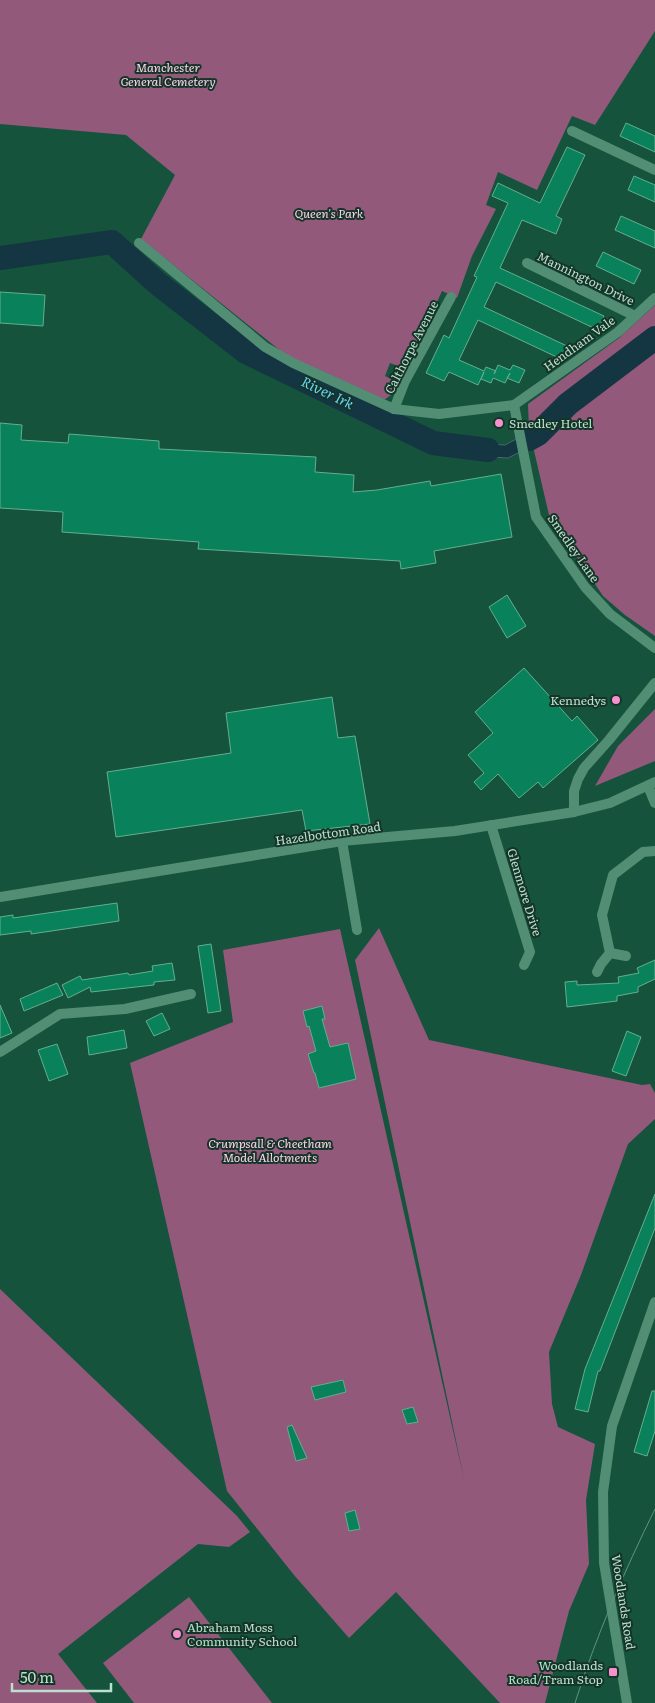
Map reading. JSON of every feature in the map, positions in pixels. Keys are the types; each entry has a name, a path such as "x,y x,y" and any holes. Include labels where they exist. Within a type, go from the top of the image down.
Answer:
{"street":[{"path":"572,131 655,170"},
{"path":"139,243 265,348 293,363 394,409 439,414 514,405"},
{"name":"Mannington Drive","path":"527,263 635,316"},
{"name":"Calthorpe Avenue","path":"394,409 405,381 451,297"},
{"name":"Hendham Vale","path":"514,405 618,332 655,298"},
{"name":"Smedley Lane","path":"514,405 536,517 585,587 610,614 655,648"},
{"path":"574,812 574,790 584,768 655,683"},
{"path":"652,784 655,803"},
{"name":"Hazelbottom Road","path":"0,897 342,841 455,831 574,812 610,803 652,784"},
{"name":"Glenmore Drive","path":"492,825 530,952 524,965"},
{"path":"342,841 356,930"},
{"path":"610,953 602,916 613,875 643,852 655,851"},
{"path":"610,953 626,956"},
{"path":"598,972 601,964 610,953"},
{"path":"0,1052 60,1014 125,1009 191,994"},
{"name":"Woodlands Road","path":"627,1703 604,1563 603,1492 612,1426 655,1302"}],"green space":[{"name":"Queen's Park","path":"0,0 655,0 655,31 595,125 572,116 537,190 498,172 486,205 496,209 472,256 457,298 442,291 437,302 434,301 423,324 425,327 408,364 401,367 390,363 385,376 391,379 394,389 391,395 384,400 287,356 141,239 175,175 126,135 0,124"},
{"path":"655,305 655,636 625,615 603,596 549,515 529,429 528,404 619,338"},
{"path":"655,709 655,761 595,786 618,746"},
{"name":"Crumpsall & Cheetham Model Allotments","path":"379,928 429,1040 642,1085 650,1084 655,1093 655,1119 628,1144 581,1275 549,1352 552,1404 558,1427 595,1444 586,1500 589,1564 569,1611 545,1703 500,1703 396,1592 349,1638 294,1575 227,1491 130,1063 233,1022 223,950 340,929 464,1479 355,960"},
{"path":"0,1289 237,1516 250,1532 229,1547 198,1544 58,1654 97,1703 0,1703"},
{"path":"189,1597 272,1703 134,1703 103,1663"}],"water":[{"path":"549,413 555,424 538,443 508,458 456,455 458,443 505,445 537,428"}],"building":[{"path":"626,123 655,136 655,152 620,136"},
{"path":"567,147 585,155 556,216 562,219 556,234 522,220 500,268 604,316 598,330 496,282 484,307 567,346 561,359 478,320 459,360 484,371 486,367 495,371 498,365 510,370 513,365 525,370 519,383 507,378 505,383 493,378 491,383 481,379 484,372 478,385 449,372 444,381 426,373 444,335 449,338 477,277 474,276 508,203 492,196 498,183 540,203"},
{"path":"634,176 655,185 655,202 628,190"},
{"path":"621,216 655,231 655,248 615,230"},
{"path":"603,252 641,270 634,284 596,266"},
{"path":"0,292 45,295 43,326 0,323"},
{"path":"0,423 22,425 21,440 68,443 69,434 159,441 159,449 316,457 315,472 354,475 353,492 430,481 431,486 501,474 512,537 434,551 436,563 401,569 400,561 198,549 199,542 62,532 63,512 0,508"},
{"path":"507,595 526,626 507,638 489,607"},
{"path":"524,668 572,721 577,716 598,740 543,788 538,782 519,798 498,774 481,790 474,782 484,773 468,755 493,733 475,712"},
{"path":"332,697 338,738 355,736 370,824 306,831 302,810 116,837 107,772 231,753 226,713"},
{"path":"117,903 119,921 31,934 31,931 0,935 0,917 13,915 13,918"},
{"path":"211,944 221,1011 208,1013 198,946"},
{"path":"655,960 655,979 638,987 638,992 617,996 617,1001 567,1007 565,982 577,981 577,985 619,983 618,977 639,973 637,968"},
{"path":"172,963 175,980 154,982 154,985 91,992 90,987 68,998 62,985 80,976 82,980 128,973 129,975 153,971 152,966"},
{"path":"57,983 63,995 24,1011 20,999"},
{"path":"0,1005 12,1033 0,1038"},
{"path":"322,1006 325,1019 322,1019 330,1047 348,1043 356,1079 319,1088 308,1054 316,1051 303,1011"},
{"path":"162,1013 170,1029 154,1036 146,1021"},
{"path":"124,1030 127,1048 89,1055 87,1037"},
{"path":"627,1031 641,1037 626,1076 612,1071"},
{"path":"57,1044 68,1074 49,1081 38,1050"},
{"path":"655,1194 655,1228 600,1371 598,1371 588,1412 575,1409 585,1369"},
{"path":"343,1380 346,1392 315,1400 311,1387"},
{"path":"652,1391 655,1391 655,1431 647,1456 634,1452"},
{"path":"413,1407 418,1422 407,1424 402,1410"},
{"path":"292,1425 307,1458 296,1461 287,1427"},
{"path":"355,1510 360,1529 349,1531 345,1513"}],"waterway":[{"name":"River Irk","path":"0,258 112,242 157,283 246,352 433,443 488,450"},
{"name":"River Irk","path":"529,439 538,434 568,404 655,338"}],"tram line":[{"path":"575,1703 611,1604 655,1509"}],"place":[{"name":"Smedley Hotel","path":"499,423"},
{"name":"Kennedys","path":"616,700"},
{"name":"Abraham Moss Community School","path":"177,1634"},
{"name":"Woodlands Road/Tram Stop","path":"613,1672"}],"park label":[{"name":"Manchester General Cemetery","path":"168,74"}]}
